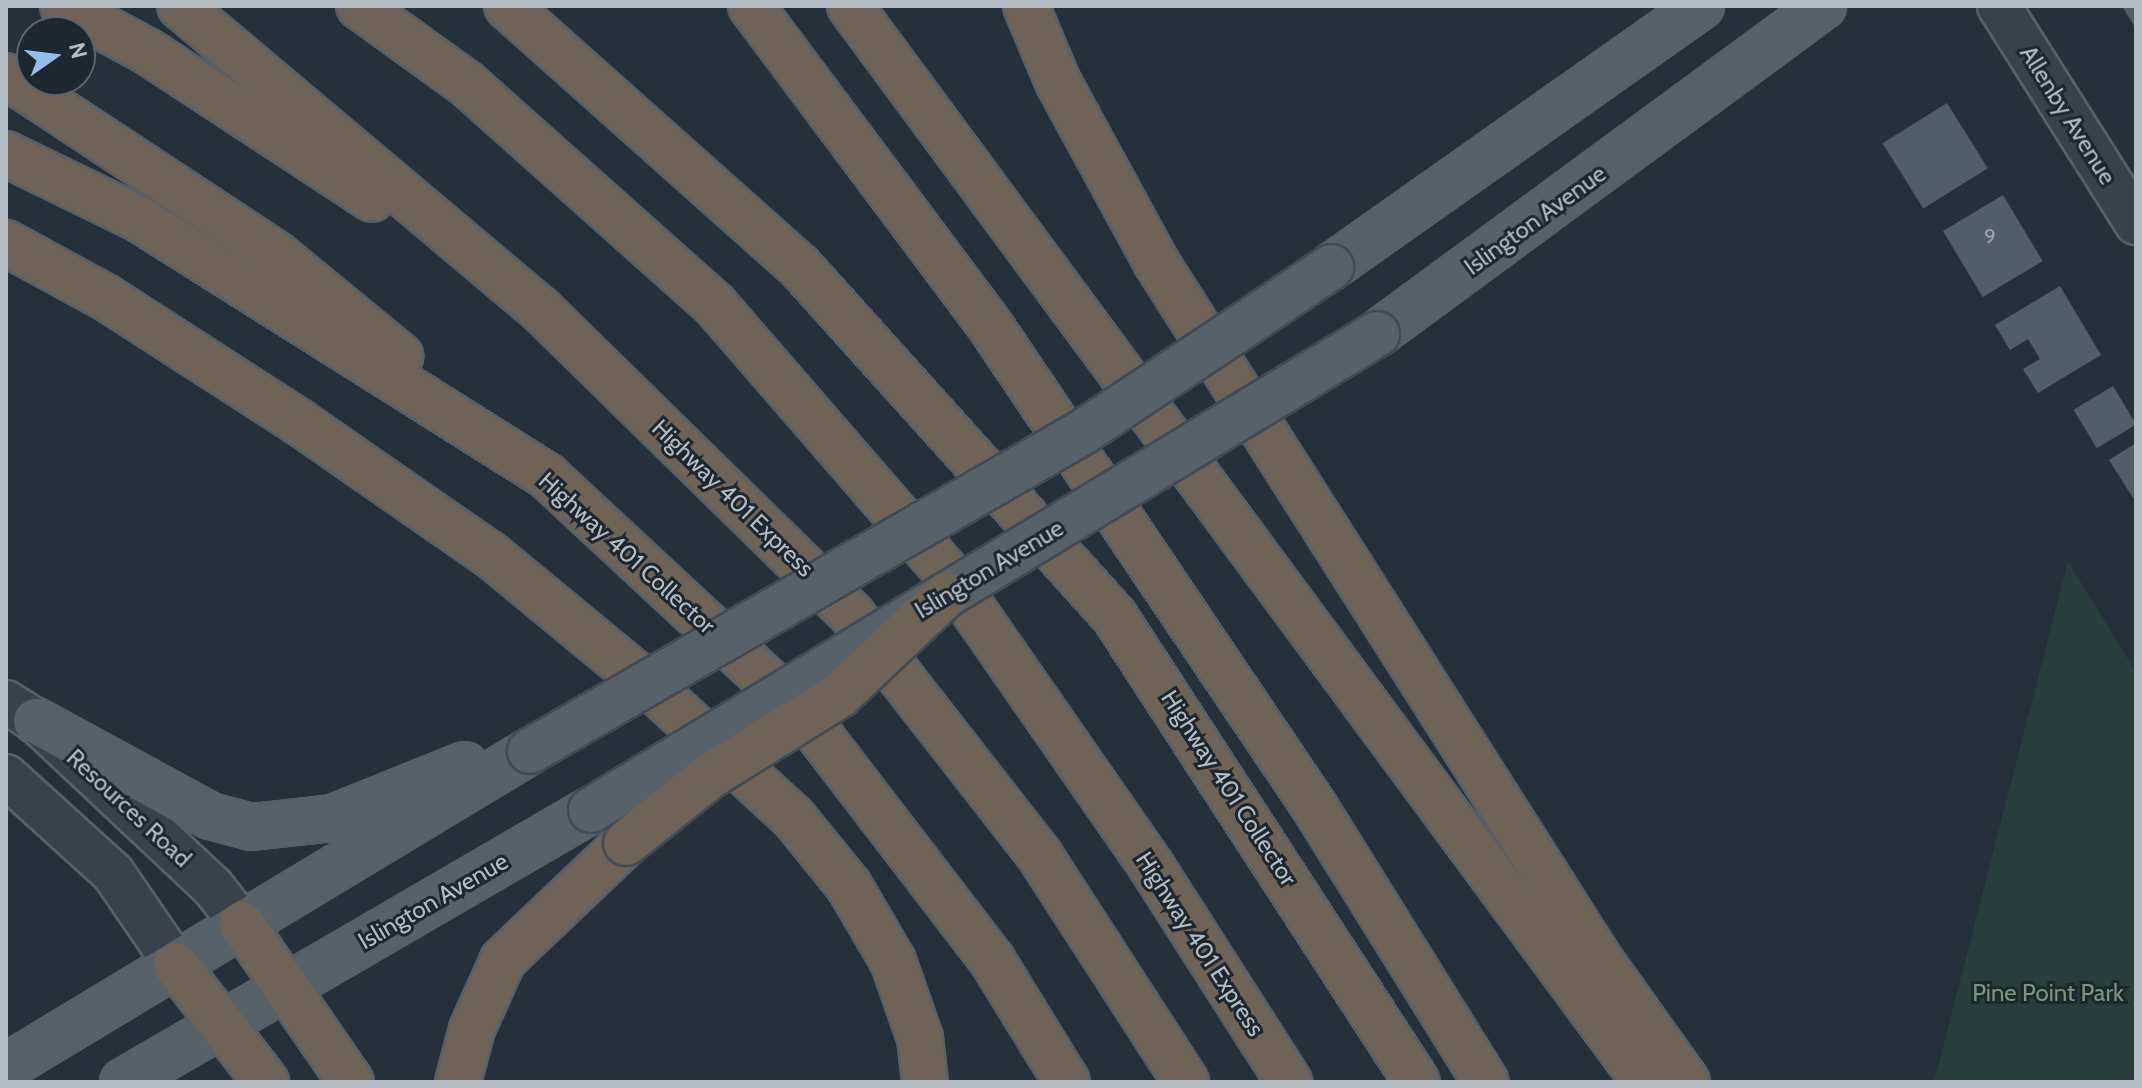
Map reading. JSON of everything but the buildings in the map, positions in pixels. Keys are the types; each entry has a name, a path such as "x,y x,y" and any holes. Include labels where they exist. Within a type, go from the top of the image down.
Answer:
{"highway":[{"path":"63,6 147,51 541,310"},
{"name":"Highway 401 Express","path":"180,6 541,310 852,615 1040,856 1186,1082"},
{"name":"Highway 401 Express","path":"359,6 467,84 715,305 929,552 1153,869 1289,1082"},
{"name":"Highway 401 Collector","path":"507,6 800,267 1115,617 1417,1082"},
{"path":"751,6 993,330 1314,806 1486,1082"},
{"path":"850,6 1645,1082"},
{"path":"1026,6 1058,82 1156,262 1637,1015 1676,1082"},
{"path":"6,76 276,254 547,476"},
{"name":"Highway 401 Collector","path":"6,154 139,219 547,476 804,715 992,960 1067,1082"},
{"path":"6,243 105,297 299,422 492,556 699,731 793,817 849,886 893,961 920,1038 925,1082"},
{"path":"458,1082 472,1029 503,960 626,843 709,777 840,695 946,595"},
{"path":"242,924 351,1082"},
{"path":"176,965 266,1082"},
{"path":"1637,1015 1687,1082"}],"main road":[{"path":"6,1067 530,751 1083,432 1331,267 1701,6"},
{"name":"Islington Avenue","path":"123,1082 591,810 1377,334 1823,6"},
{"path":"21,712 210,816 252,827 333,818 465,765 530,751"}],"street":[{"name":"Allenby Avenue","path":"1999,6 2136,223"},
{"name":"Resources Road","path":"21,712 212,886 242,924"},
{"path":"6,776 113,873 176,965"}],"green space":[{"name":"Pine Point Park","path":"2068,561 2136,672 2136,1082 1934,1082"}]}
